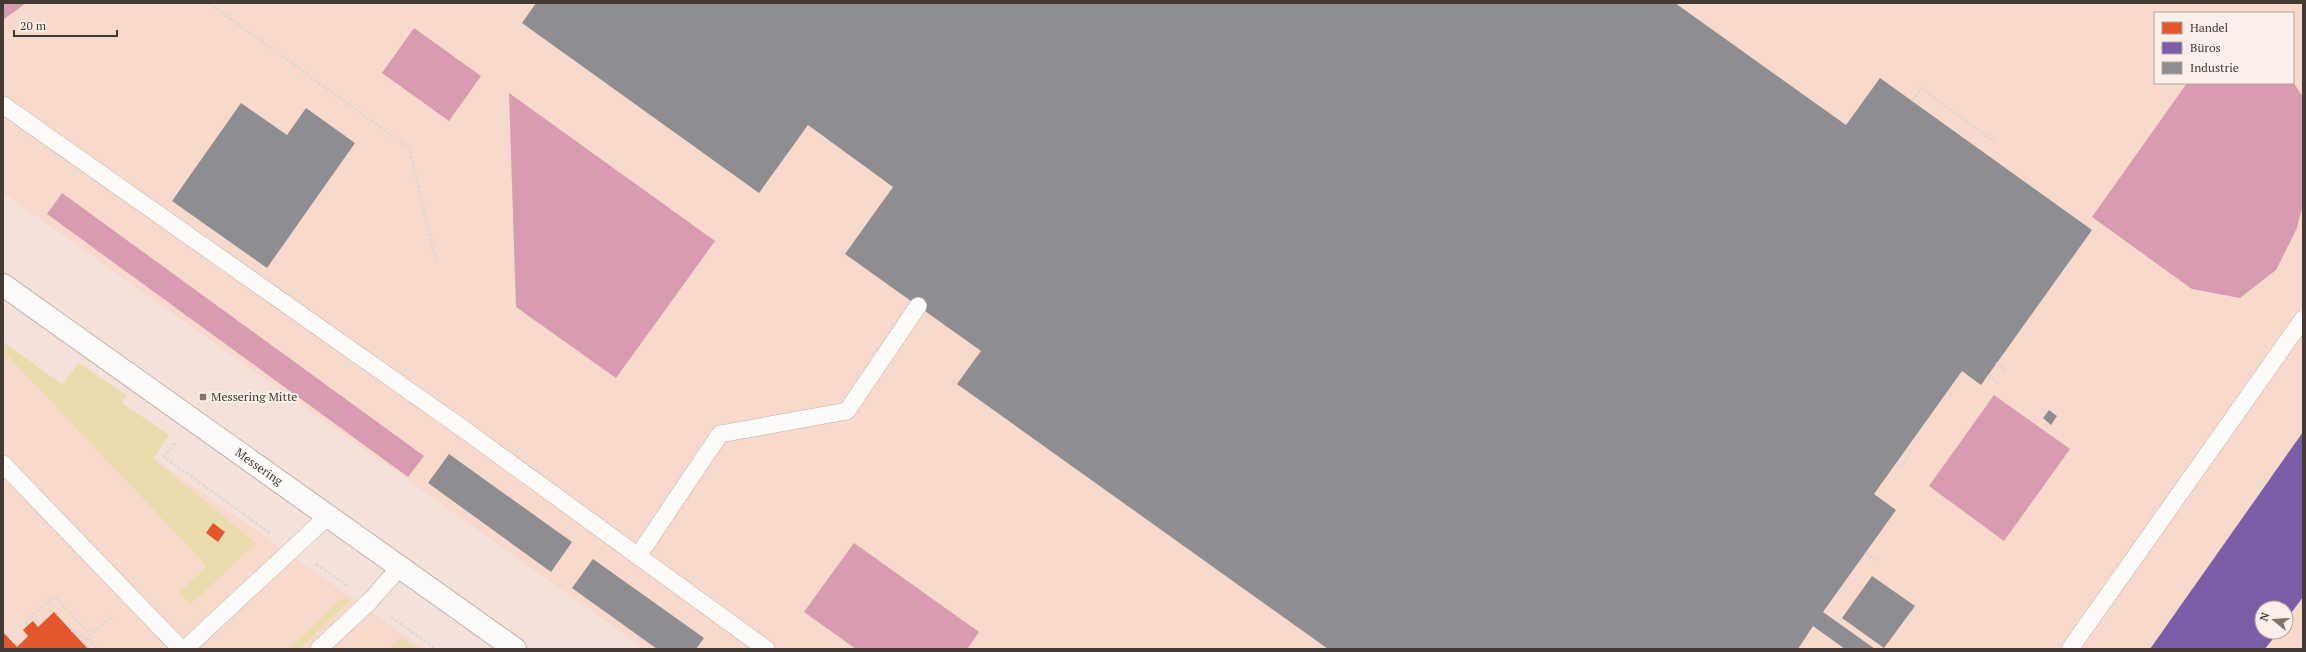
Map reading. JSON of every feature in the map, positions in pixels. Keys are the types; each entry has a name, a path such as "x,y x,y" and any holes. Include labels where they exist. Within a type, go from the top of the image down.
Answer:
{"street":[{"name":"Messering","path":"3,285 515,649"}],"lane":[{"path":"3,105 462,428 766,649"},
{"path":"638,556 720,434 847,411 918,306"},
{"path":"2070,649 2303,319"},
{"path":"3,464 181,649"},
{"path":"185,649 328,516"},
{"path":"319,649 370,601 400,567"}],"path":[{"path":"209,3 409,148 436,261"},
{"path":"1912,101 1921,88 1996,143"},
{"path":"1996,363 2006,371"},
{"path":"1988,375 1998,382"},
{"path":"176,441 164,456 292,549"},
{"path":"1896,464 1900,467 1910,454"},
{"path":"1865,553 1876,560"},
{"path":"28,625 25,622 54,596 91,635"},
{"path":"72,632 74,629 85,640 131,598"},
{"path":"87,638 98,649"}],"shaded area":[{"path":"3,3 2303,3 2303,649 645,649 3,193"},
{"path":"3,3 26,3 3,20"},
{"path":"414,28 481,76 449,121 382,73"},
{"path":"2186,84 2294,84 2303,97 2303,204 2297,228 2276,270 2240,298 2192,289 2092,217"},
{"path":"509,93 715,241 616,378 516,307"},
{"path":"62,193 424,456 408,477 47,214"},
{"path":"3,342 62,384 79,363 126,395 122,403 169,435 153,459 256,543 190,605 179,593 207,566 9,357 3,362"},
{"path":"3,351 347,595 424,649 3,649"},
{"path":"1994,395 2070,449 2004,541 1929,486"},
{"path":"854,543 979,632 967,649 856,649 804,612"},
{"path":"341,599 352,599 299,649 288,649"},
{"path":"401,638 418,649 389,649"}],"building: Handel":[{"path":"213,523 225,532 218,542 206,533"},
{"path":"54,612 88,649 3,649 3,632 17,647 28,636 23,630 28,625 33,621 38,627"}],"building: Büros":[{"path":"2303,432 2303,597 2294,609 2294,600 2254,600 2254,640 2272,640 2265,649 2150,649"}],"building: Industrie":[{"path":"536,3 1675,3 1846,125 1880,78 2092,230 1981,385 1962,371 1874,494 1896,510 1823,612 1875,649 1845,649 1813,626 1798,649 1328,649 957,384 981,351 845,254 893,187 808,125 759,193 522,23"},
{"path":"241,103 287,135 306,108 355,143 267,268 172,201"},
{"path":"2049,410 2057,416 2051,425 2043,418"},
{"path":"449,454 572,542 551,572 428,483"},
{"path":"593,559 704,638 696,649 657,649 572,588"},
{"path":"1872,576 1915,606 1884,648 1842,618"}],"place":[{"name":"Messering Mitte","path":"203,397"}]}
